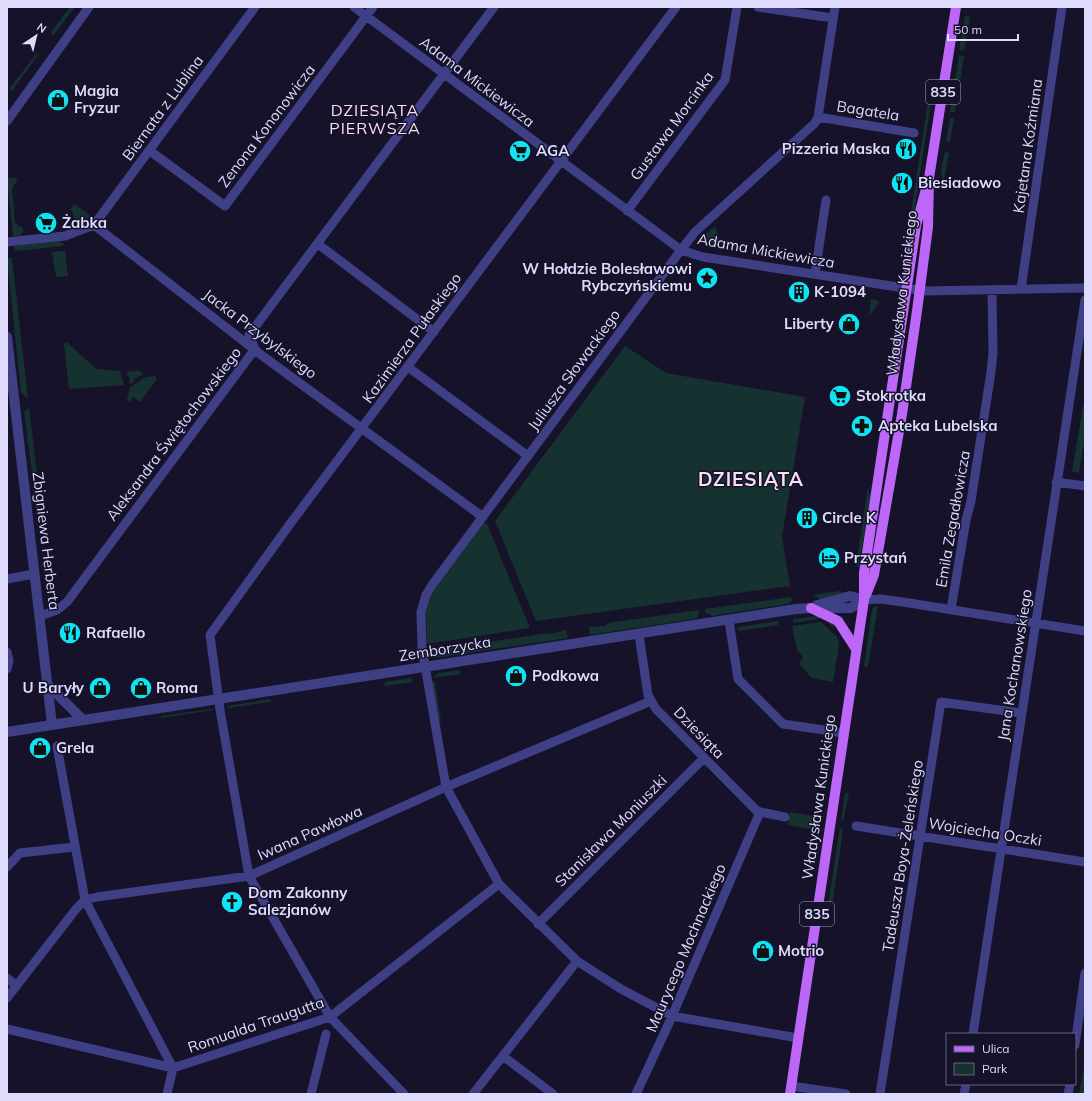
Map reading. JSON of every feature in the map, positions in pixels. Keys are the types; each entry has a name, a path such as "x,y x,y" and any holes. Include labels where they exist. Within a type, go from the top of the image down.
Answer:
{"main road":[{"name":"Władysława Kunickiego","path":"791,1090 864,600 864,573 892,389 905,289 916,226 929,178 956,7"},
{"name":"Władysława Kunickiego","path":"864,600 874,575 902,414 928,227 929,178"},
{"path":"811,608 838,621 856,649"}],"street":[{"path":"7,121 89,7"},
{"name":"Biernata z Lublina","path":"94,225 255,7"},
{"name":"Adama Mickiewicza","path":"354,7 681,250 703,257 919,291 1085,288"},
{"name":"Zenona Kononowicza","path":"150,151 225,206 373,7"},
{"name":"Aleksandra Świętochowskiego","path":"40,616 57,610 67,602 254,349 249,335 494,7"},
{"name":"Kazimierza Pułaskiego","path":"404,1094 330,1017 249,876 218,699 210,640 212,631 676,7"},
{"name":"Gustawa Morcinka","path":"627,211 725,80 736,7"},
{"path":"758,7 834,18"},
{"path":"818,117 835,7"},
{"name":"Kajetana Koźmiana","path":"1022,289 1062,7"},
{"name":"Bagatela","path":"818,117 914,133"},
{"name":"Juliusza Słowackiego","path":"798,1038 672,1016 621,989 577,961 538,924 500,884 446,787 425,668 421,612 423,603 432,585 695,232 815,123 818,117"},
{"path":"815,274 826,200"},
{"path":"7,242 65,236 94,225"},
{"name":"Jacka Przybylskiego","path":"94,225 254,349 483,517"},
{"path":"318,244 434,332"},
{"name":"Emila Zegadłowicza","path":"951,609 966,520 971,501 991,372 993,353 992,290"},
{"name":"Jana Kochanowskiego","path":"973,1033 1000,848 1085,300"},
{"name":"Zbigniewa Herberta","path":"7,337 9,372 49,686 52,725"},
{"path":"408,367 528,456"},
{"path":"1056,482 1085,486"},
{"path":"7,579 34,574"},
{"path":"864,600 880,599 951,609 1085,632"},
{"name":"Zemborzycka","path":"7,732 811,608 851,608 864,600"},
{"path":"729,621 738,679 783,724 844,733"},
{"name":"Dziesiąta","path":"639,635 648,695 656,709 760,812"},
{"path":"7,652 9,661 7,670"},
{"path":"49,686 83,720"},
{"name":"Iwana Pawłowa","path":"84,900 249,876 446,787 651,701"},
{"name":"Tadeusza Boya-Żeleńskiego","path":"880,1094 941,702 1021,713"},
{"path":"57,746 84,900 173,1068 167,1094"},
{"name":"Stanisława Moniuszki","path":"538,924 704,758"},
{"path":"760,812 785,817"},
{"name":"Maurycego Mochnackiego","path":"636,1094 672,1016 760,812"},
{"name":"Wojciecha Oczki","path":"856,826 1085,862"},
{"path":"7,867 20,853 74,848"},
{"name":"Romualda Traugutta","path":"7,1029 173,1068 330,1017 500,884"},
{"path":"7,998 84,900"},
{"path":"473,1094 577,961"},
{"path":"1076,1038 1085,972"},
{"path":"7,978 16,985"},
{"path":"311,1094 326,1034"},
{"path":"503,1056 553,1094"},
{"path":"791,1090 846,1094"}],"green space":[{"path":"70,7 75,7 53,36 51,32"},
{"path":"965,16 970,17 964,51 959,50"},
{"path":"37,53 38,55 12,91 9,89"},
{"path":"959,55 964,56 955,112 950,112"},
{"path":"928,101 931,102 908,252 905,251"},
{"path":"950,118 954,118 950,142 946,141"},
{"path":"945,152 949,153 944,180 942,179 941,170"},
{"path":"7,178 18,178 12,189 15,223 23,228 23,232 20,236 13,236"},
{"path":"74,204 90,215 82,226 76,224 71,208"},
{"path":"715,226 723,250 706,247 701,238"},
{"path":"58,241 63,243 64,246 15,251 14,246"},
{"path":"65,251 68,276 56,277 52,252"},
{"path":"7,258 12,258 28,399 21,393"},
{"path":"871,299 877,300 879,303 869,317"},
{"path":"67,342 96,369 120,371 124,385 69,389 64,344"},
{"path":"625,346 666,373 805,397 782,537 790,586 536,621 495,521"},
{"path":"131,370 131,372 139,370 143,374 134,379 135,381 131,384 128,381 130,380 127,373"},
{"path":"155,376 157,379 140,402 133,397 130,402 127,400 130,387 146,377"},
{"path":"1085,395 1085,437 1079,473 1072,471"},
{"path":"29,407 37,474 32,472 24,412"},
{"path":"38,485 42,525 36,511 33,490"},
{"path":"868,487 870,497 859,568 856,565"},
{"path":"483,522 487,524 530,628 427,644 426,611 430,595"},
{"path":"840,591 843,593 821,599 812,595"},
{"path":"791,597 792,601 788,604 712,616 705,612 705,609"},
{"path":"875,606 878,606 868,667 864,666 872,609"},
{"path":"699,610 698,617 694,619 590,635 589,627 605,626 608,623"},
{"path":"819,616 829,619 836,624 833,627 823,618 793,623 793,619"},
{"path":"778,621 778,625 739,631 737,630 738,627"},
{"path":"821,622 837,637 839,645 833,682 812,678 799,664 803,657 797,650 792,626"},
{"path":"566,630 568,638 436,658 430,657 428,653 444,649 548,633 551,634"},
{"path":"459,670 460,674 432,678 438,673"},
{"path":"411,678 412,682 384,686 385,682"},
{"path":"432,681 435,682 441,721 438,722"},
{"path":"271,699 271,702 228,708 227,706"},
{"path":"211,709 214,710 161,718 161,716"},
{"path":"825,765 830,765 826,787 822,786"},
{"path":"845,793 849,793 843,821 841,821"},
{"path":"790,812 813,816 811,829 788,825"},
{"path":"840,827 843,831 831,913 827,912"},
{"path":"1085,1061 1085,1094 1079,1094"}],"place":[{"name":"Magia Fryzur","path":"58,100"},
{"name":"Pizzeria Maska","path":"906,149"},
{"name":"AGA","path":"520,151"},
{"name":"Biesiadowo","path":"902,183"},
{"name":"Żabka","path":"46,223"},
{"name":"W Hołdzie Bolesławowi Rybczyńskiemu","path":"707,278"},
{"name":"K-1094","path":"799,292"},
{"name":"Liberty","path":"849,324"},
{"name":"Stokrotka","path":"840,396"},
{"name":"Apteka Lubelska","path":"862,426"},
{"name":"Circle K","path":"807,518"},
{"name":"Przystań","path":"829,558"},
{"name":"Rafaello","path":"70,633"},
{"name":"Podkowa","path":"516,676"},
{"name":"U Baryły","path":"100,688"},
{"name":"Roma","path":"141,688"},
{"name":"Grela","path":"40,748"},
{"name":"Dom Zakonny Salezjanów","path":"232,902"},
{"name":"Motrio","path":"763,951"}],"district":[{"name":"DZIESIĄTA PIERWSZA","path":"375,119"},
{"name":"DZIESIĄTA","path":"751,479"}]}
